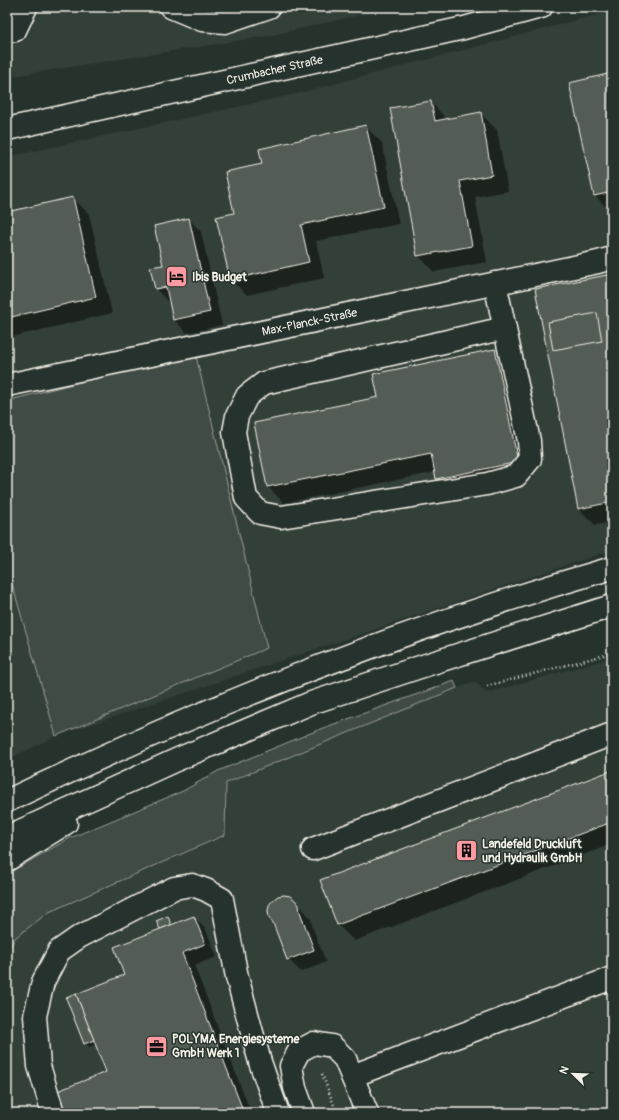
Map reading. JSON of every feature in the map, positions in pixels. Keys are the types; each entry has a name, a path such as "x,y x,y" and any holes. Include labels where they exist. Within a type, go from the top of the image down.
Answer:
{"main road":[{"path":"7,31 15,30 26,7"},
{"path":"171,7 202,20 225,22 269,7"},
{"name":"Crumbacher Straße","path":"7,129 464,28 541,7"},
{"name":"Max-Planck-Straße","path":"7,385 612,258"},
{"path":"495,283 505,328 529,441 530,459 516,476 487,484 281,517 260,513 246,498 234,432 237,416 247,396 264,383 505,328"},
{"path":"7,801 260,689 449,619 612,568"},
{"path":"7,837 176,760 311,703 612,606"},
{"path":"313,849 612,734"},
{"path":"7,860 63,824 121,793 176,760"},
{"path":"53,1113 39,1066 35,1016 44,982 59,951 79,937 174,888 192,885 206,890 222,899 238,977 256,1048 278,1113"},
{"path":"352,1076 612,978"},
{"path":"304,1113 295,1088 291,1066 299,1051 314,1043 332,1046 346,1060 367,1113"}],"path":[{"path":"487,686 612,653"},
{"path":"322,1074 337,1113"}],"shaded area":[{"path":"7,7 394,7 268,36 7,77"},
{"path":"612,11 612,550 56,736 7,760 7,157 292,95"},
{"path":"195,352 267,648 56,736 7,566 7,401"},
{"path":"612,658 612,1113 12,1113 7,1095 7,952 16,937 49,912 225,836 226,783 457,688 475,682 486,693"},
{"path":"454,681 457,688 226,783 225,835 49,912 16,937 7,952 7,874 70,838 183,791 218,771 323,728"}],"building":[{"path":"612,73 612,192 594,196 569,83"},
{"path":"431,101 435,121 481,112 492,175 460,181 472,246 417,256 390,108"},
{"path":"366,125 384,207 301,225 309,262 230,280 216,217 234,213 225,172 262,164 259,149"},
{"path":"73,197 96,297 7,318 7,212"},
{"name":"Ibis Budget","path":"189,218 210,312 173,320 166,287 155,289 150,267 163,265 154,226"},
{"path":"612,274 612,502 578,509 535,289"},
{"path":"597,313 602,341 553,350 548,322"},
{"path":"495,349 518,462 436,479 431,454 267,487 254,423 378,397 373,374"},
{"name":"Landefeld Druckluft und Hydraulik GmbH","path":"610,771 612,776 612,822 337,925 320,880"},
{"path":"278,896 290,896 299,905 300,912 314,950 287,960 273,923 269,917 268,911 269,905 273,900"},
{"path":"168,916 171,925 160,929 156,921"},
{"path":"194,916 205,944 182,953 244,1113 63,1113 55,1092 106,1072 76,994 124,975 114,947"},
{"path":"76,994 94,1040 84,1044 66,998"}],"place":[{"name":"Ibis Budget","path":"177,277"},
{"name":"Landefeld Druckluft und Hydraulik GmbH","path":"466,851"},
{"name":"POLYMA Energiesysteme GmbH Werk 1","path":"157,1046"}]}
